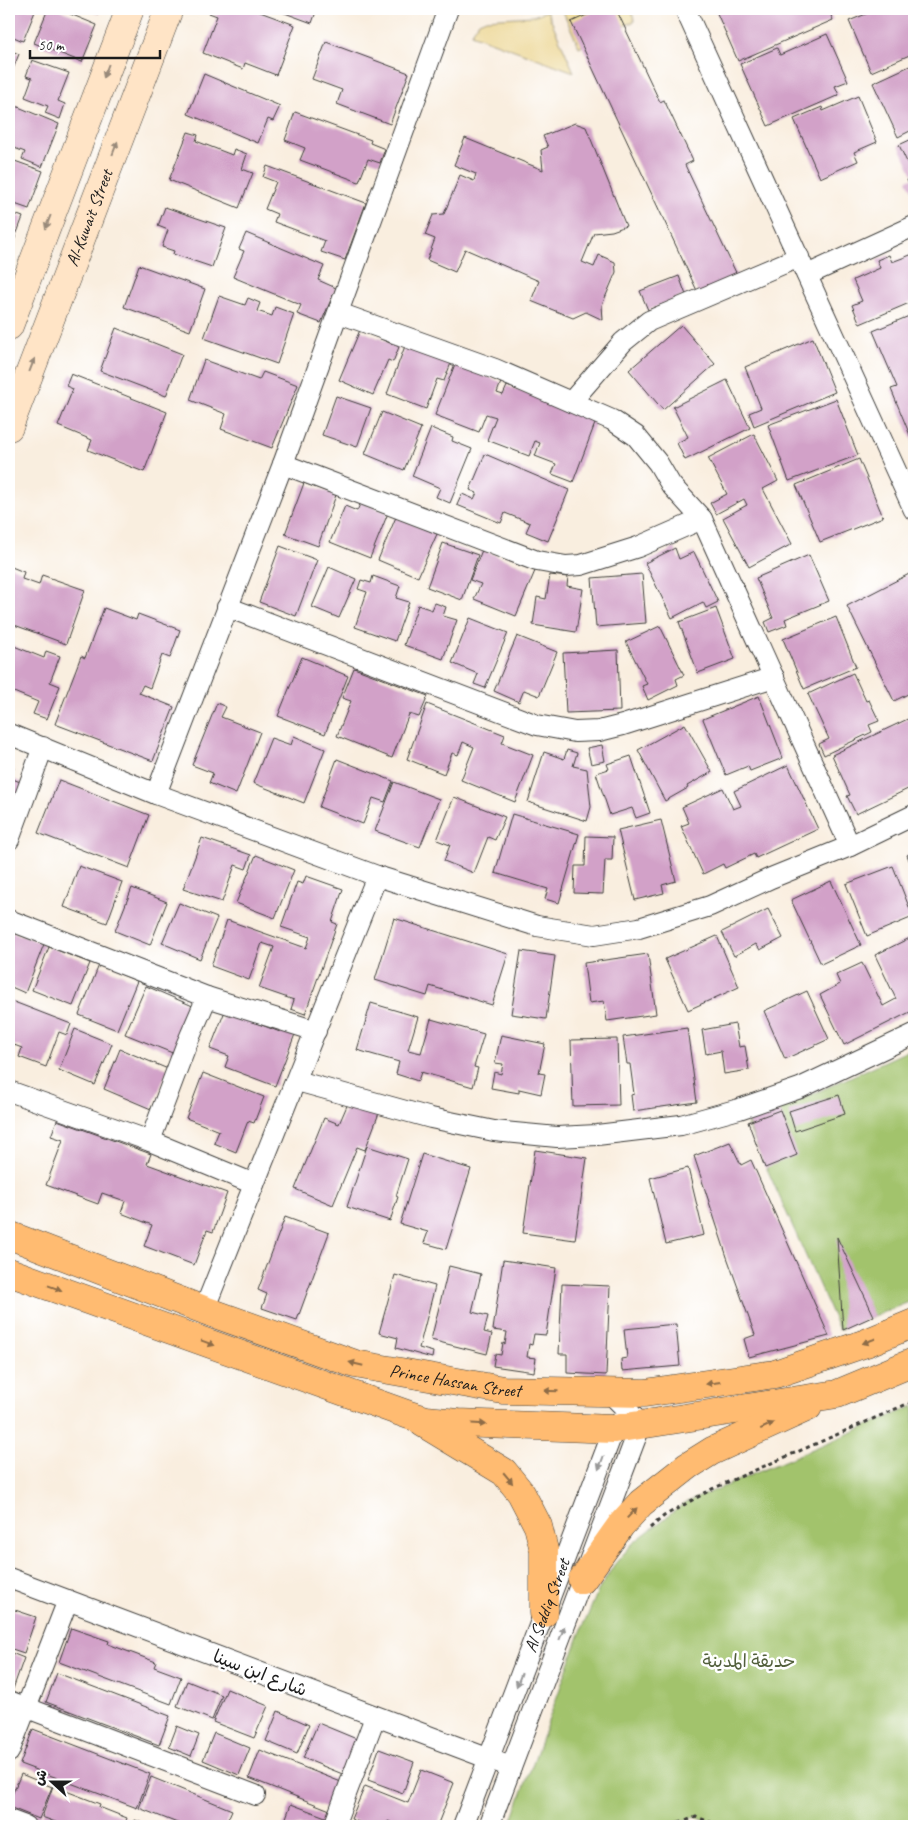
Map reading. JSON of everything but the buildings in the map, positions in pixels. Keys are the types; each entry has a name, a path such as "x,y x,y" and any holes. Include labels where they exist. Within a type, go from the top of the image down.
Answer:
{"main road":[{"name":"Al-Kuwait Street","path":"9,326 130,9"},
{"name":"Al-Kuwait Street","path":"9,427 168,9"},
{"path":"22,292 57,301"},
{"name":"Prince Hassan Street","path":"9,1235 204,1310 355,1364 628,1410 775,1374 866,1343 914,1323"},
{"name":"Prince Hassan Street","path":"9,1272 426,1420 458,1423 837,1394 914,1362"},
{"path":"582,1580 621,1525 642,1503 688,1466 712,1452 837,1394"},
{"path":"409,1415 504,1472 520,1493 538,1526 544,1550 544,1613"}],"street":[{"path":"156,794 283,464 448,9"},
{"path":"685,9 914,510"},
{"path":"571,402 623,342 648,321 914,226"},
{"path":"338,313 495,369 612,420 636,436 658,463 671,485 702,519 850,846"},
{"path":"283,464 537,561 566,566 581,565 638,547 702,519"},
{"path":"227,607 537,725 575,732 599,732 774,677"},
{"path":"9,734 156,794 377,876 537,926 594,935 639,928 710,906 771,878 850,846 914,816"},
{"path":"9,840 43,748"},
{"path":"204,1310 377,876"},
{"path":"9,920 207,997 316,1031"},
{"path":"150,1141 207,997"},
{"path":"297,1080 431,1118 494,1131 557,1137 597,1136 681,1125 739,1108 800,1088 914,1034"},
{"path":"9,1091 150,1141 254,1184"},
{"name":"Al Seddiq Street","path":"489,1826 582,1580 628,1410"},
{"name":"Al Seddiq Street","path":"463,1826 544,1613 628,1410"},
{"name":"شارع ابن سينا","path":"9,1578 511,1767"},
{"path":"9,1752 17,1704 68,1600"},
{"path":"17,1704 255,1795"},
{"path":"334,1826 375,1716"},
{"path":"9,1820 25,1826"}],"path":[{"path":"646,1532 664,1516 712,1489 914,1401"},
{"path":"671,1826 696,1817 722,1826"}],"green space":[{"path":"914,1048 914,1300 839,1330 747,1124"},
{"name":"حديقة المدينة","path":"914,1406 914,1826 722,1826 696,1817 669,1824 668,1826 510,1826 579,1636 598,1591 614,1565 633,1543 685,1503"}],"sand":[{"path":"562,9 630,9 635,21 579,47"},
{"path":"547,11 574,72 471,34 479,22 486,19 533,16"}]}
